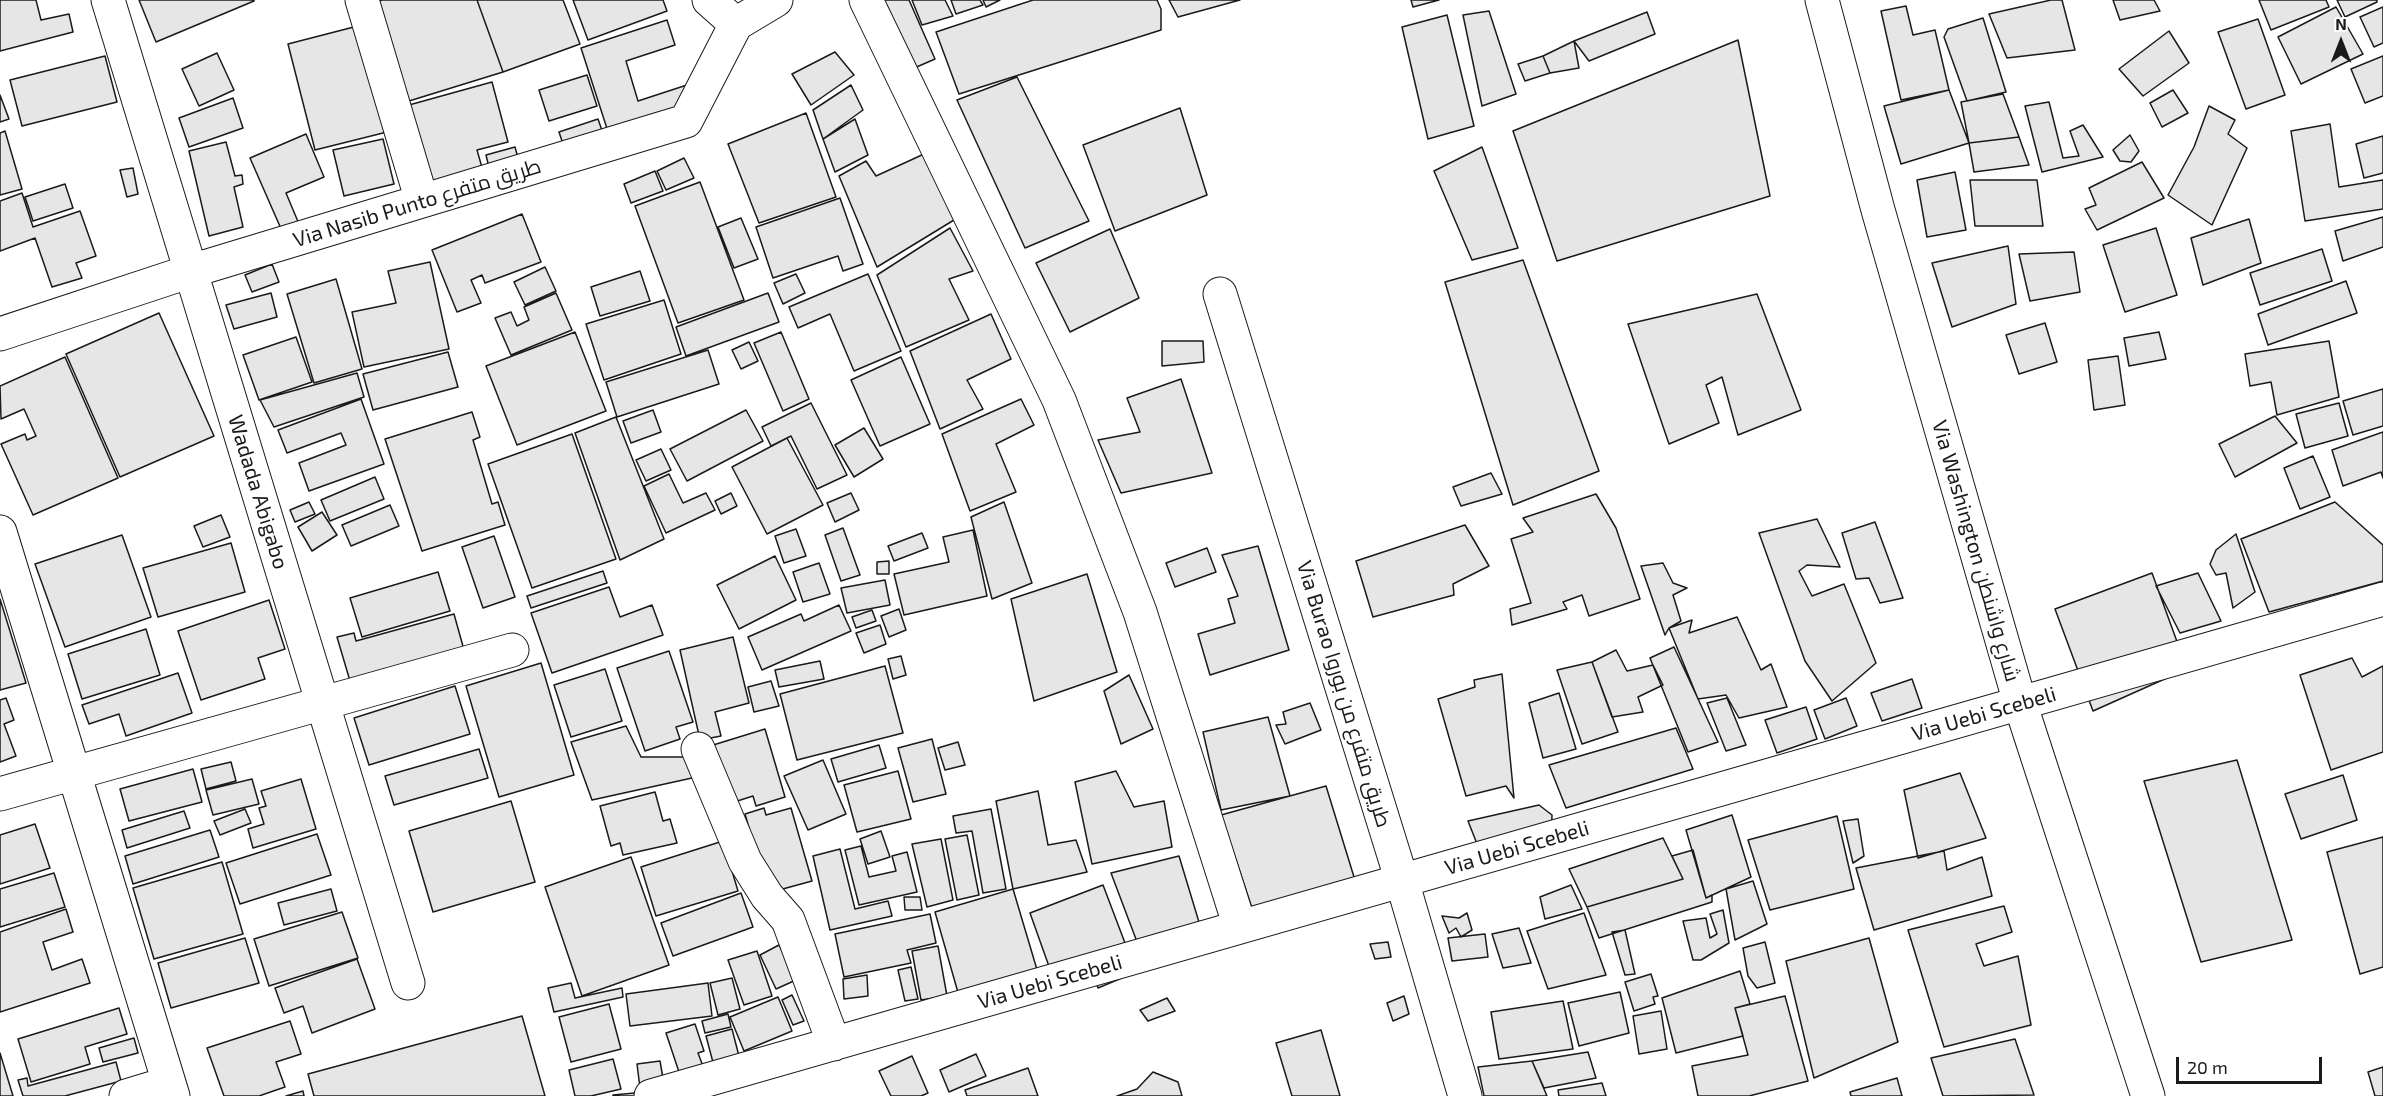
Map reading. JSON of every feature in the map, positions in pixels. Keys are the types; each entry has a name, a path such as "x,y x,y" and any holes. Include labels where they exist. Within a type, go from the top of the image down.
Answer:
{"street":[{"name":"Wadada Abigabo","path":"108,0 408,984"},
{"path":"362,0 422,201"},
{"path":"709,0 736,24 776,0"},
{"path":"866,0 1059,400 1140,612 1240,927"},
{"name":"Via Washington شارع واشنطن","path":"1822,0 1878,210 2020,704 2148,1096"},
{"name":"Via Nasib Punto طريق متفرع","path":"0,334 191,271 686,121 736,24"},
{"name":"Via Burao طريق متفرع من بوروا","path":"1220,294 1402,880 1465,1096"},
{"path":"0,532 171,1090 126,1096"},
{"name":"Via Uebi Scebeli","path":"651,1096 2383,599"},
{"path":"0,794 512,650"},
{"path":"698,749 745,861 792,928 834,1044"}],"building":[{"path":"0,0 36,0 41,20 69,14 73,32 0,51"},
{"path":"139,0 254,0 254,1 156,42"},
{"path":"382,0 477,0 503,72 409,101 373,3"},
{"path":"477,0 563,0 580,44 503,72"},
{"path":"573,0 663,0 667,11 588,40"},
{"path":"873,0 909,0 935,59 896,76"},
{"path":"912,0 945,0 953,16 922,25"},
{"path":"951,0 980,0 983,5 956,14"},
{"path":"983,0 1000,0 986,7"},
{"path":"1033,0 1157,0 1161,9 1161,30 959,94 936,32"},
{"path":"1169,0 1240,0 1178,17"},
{"path":"1411,0 1439,0 1413,7"},
{"path":"2051,0 2062,0 2075,50 2007,58 1989,14"},
{"path":"2113,0 2154,0 2160,11 2120,20"},
{"path":"2259,0 2326,0 2329,7 2271,30"},
{"path":"2337,0 2377,0 2377,2 2345,17"},
{"path":"1906,6 1913,35 1935,30 1949,90 1901,100 1881,11"},
{"path":"2336,7 2363,54 2301,84 2278,37"},
{"path":"2383,7 2383,43 2374,47 2360,17"},
{"path":"1489,11 1516,94 1482,106 1463,15"},
{"path":"1647,12 1655,34 1589,61 1574,41"},
{"path":"1447,15 1474,126 1428,139 1402,27"},
{"path":"1983,18 2006,92 1967,101 1944,37 1948,29"},
{"path":"2258,19 2285,95 2246,109 2218,32"},
{"path":"667,20 675,45 626,61 638,101 693,83 702,112 611,141 581,48"},
{"path":"377,21 407,127 315,150 288,44"},
{"path":"2169,31 2189,63 2143,96 2119,69"},
{"path":"1738,40 1770,196 1557,261 1513,131"},
{"path":"1574,41 1579,68 1550,73 1543,56"},
{"path":"835,52 854,75 811,105 792,74"},
{"path":"217,53 234,90 199,106 182,69"},
{"path":"105,56 117,102 22,126 10,80"},
{"path":"1543,56 1550,73 1525,81 1518,64"},
{"path":"2383,56 2383,96 2365,103 2351,69"},
{"path":"587,75 597,106 549,121 539,90"},
{"path":"1017,77 1089,221 1025,248 957,100"},
{"path":"492,82 508,142 477,150 487,185 435,200 409,105"},
{"path":"851,85 863,110 823,139 813,110"},
{"path":"1949,90 1969,143 1901,164 1884,106"},
{"path":"2173,90 2188,113 2162,127 2150,103"},
{"path":"2003,94 2019,137 1969,143 1961,102"},
{"path":"0,95 9,119 0,122"},
{"path":"233,98 243,128 189,147 179,118"},
{"path":"2049,102 2063,158 2079,156 2070,131 2083,125 2103,157 2042,172 2025,106"},
{"path":"2209,106 2235,120 2228,134 2247,148 2212,225 2168,195 2194,147"},
{"path":"1180,108 1207,195 1115,231 1083,145"},
{"path":"806,113 836,197 759,223 728,144"},
{"path":"598,119 607,145 568,159 559,132"},
{"path":"855,119 868,155 835,172 823,139"},
{"path":"2330,124 2339,187 2383,180 2383,209 2305,221 2291,131"},
{"path":"5,131 22,189 0,195 0,133"},
{"path":"306,134 324,177 286,193 299,224 282,231 250,158"},
{"path":"2130,135 2139,151 2131,162 2120,161 2113,150"},
{"path":"2383,136 2383,173 2364,178 2356,144"},
{"path":"2019,137 2029,165 1974,172 1969,143"},
{"path":"383,139 394,184 344,196 333,150"},
{"path":"226,142 235,176 242,175 243,184 234,187 243,227 209,236 189,151"},
{"path":"515,147 524,180 494,188 486,155"},
{"path":"1482,147 1518,248 1472,260 1434,171"},
{"path":"924,154 954,220 877,267 839,176 866,161 876,176"},
{"path":"684,158 694,178 666,190 657,171"},
{"path":"2142,162 2164,198 2097,230 2085,209 2096,205 2089,188"},
{"path":"133,168 138,194 127,197 120,170"},
{"path":"655,171 663,191 631,203 624,184"},
{"path":"1955,172 1966,230 1927,237 1917,180"},
{"path":"1970,180 2037,180 2043,226 1975,226"},
{"path":"700,182 744,300 678,323 635,206"},
{"path":"65,184 73,208 33,221 25,197"},
{"path":"22,193 33,227 80,211 96,256 76,263 82,278 52,287 35,238 0,251 0,201"},
{"path":"840,198 863,264 843,271 838,256 773,278 756,227"},
{"path":"522,214 541,262 485,283 482,275 471,280 481,303 457,312 432,250"},
{"path":"2383,217 2383,247 2343,261 2335,231"},
{"path":"741,218 758,259 734,268 718,227"},
{"path":"2249,219 2261,263 2203,285 2191,238"},
{"path":"950,228 973,271 949,279 969,320 906,347 877,275"},
{"path":"2156,228 2177,295 2125,312 2103,245"},
{"path":"1110,229 1139,298 1070,332 1036,263"},
{"path":"2008,246 2016,304 1952,327 1932,263"},
{"path":"2322,249 2332,281 2260,305 2250,273"},
{"path":"2074,252 2080,292 2030,301 2019,254"},
{"path":"1523,260 1599,471 1513,505 1445,282"},
{"path":"430,262 449,349 364,367 352,312 396,303 388,271"},
{"path":"272,264 279,282 252,292 245,275"},
{"path":"545,267 556,291 525,305 514,282"},
{"path":"640,271 650,301 600,316 591,287"},
{"path":"796,274 805,293 783,304 774,283"},
{"path":"868,274 901,351 854,371 830,314 798,328 789,307"},
{"path":"336,279 362,369 314,383 287,294"},
{"path":"2346,281 2357,313 2268,345 2258,314"},
{"path":"271,293 277,317 234,329 226,305"},
{"path":"556,293 572,330 511,355 495,318 511,312 517,326 529,320 524,307"},
{"path":"768,293 779,322 686,356 676,327"},
{"path":"1757,294 1801,410 1738,435 1722,377 1706,385 1719,423 1669,444 1628,324"},
{"path":"664,300 681,354 604,380 586,324"},
{"path":"159,313 214,436 120,477 66,354"},
{"path":"991,314 1011,359 967,380 983,409 940,429 910,351"},
{"path":"2045,323 2057,362 2019,374 2006,335"},
{"path":"575,332 606,411 517,445 486,366"},
{"path":"781,332 809,399 783,411 754,343"},
{"path":"2159,332 2166,359 2129,366 2124,338"},
{"path":"296,337 312,382 259,400 243,355"},
{"path":"1162,341 1203,341 1204,362 1162,366"},
{"path":"2329,341 2339,397 2277,415 2271,382 2250,386 2245,354"},
{"path":"749,342 758,361 741,369 732,350"},
{"path":"708,350 719,384 617,417 606,382"},
{"path":"448,352 458,387 373,410 363,374"},
{"path":"2118,356 2125,405 2094,410 2088,360"},
{"path":"65,357 118,478 33,515 1,444 25,434 27,440 36,436 24,409 1,419 0,386"},
{"path":"901,357 930,424 880,446 851,380"},
{"path":"357,373 364,397 274,427 260,400"},
{"path":"1181,379 1212,473 1121,493 1098,440 1140,432 1127,398"},
{"path":"2383,389 2383,426 2353,435 2343,401"},
{"path":"361,399 384,464 309,491 299,463 346,445 341,433 287,453 278,430"},
{"path":"1021,399 1034,425 996,444 1016,492 970,511 942,434"},
{"path":"811,403 847,475 817,489 791,436 771,446 762,427"},
{"path":"2339,403 2348,436 2305,448 2296,414"},
{"path":"653,410 661,432 631,443 623,421"},
{"path":"746,410 763,441 687,481 670,449"},
{"path":"472,412 480,437 473,440 492,504 498,502 505,525 422,551 385,439"},
{"path":"2275,416 2297,443 2235,477 2219,444"},
{"path":"616,417 664,539 620,560 575,433"},
{"path":"864,428 883,459 854,477 835,445"},
{"path":"2383,432 2383,478 2381,472 2343,486 2332,450"},
{"path":"572,434 616,559 532,588 488,464"},
{"path":"787,438 823,505 767,534 732,467"},
{"path":"661,449 671,470 646,481 636,460"},
{"path":"2313,456 2330,497 2300,509 2284,468"},
{"path":"1491,473 1502,494 1461,506 1453,487"},
{"path":"669,474 683,503 706,493 715,510 666,533 644,486"},
{"path":"375,477 384,499 330,521 321,500"},
{"path":"731,493 737,506 721,514 715,501"},
{"path":"851,493 859,510 835,522 827,503"},
{"path":"1596,494 1616,528 1640,599 1589,616 1582,595 1563,602 1567,609 1512,625 1510,609 1531,603 1511,539 1533,532 1523,518"},
{"path":"309,502 315,514 295,522 290,510"},
{"path":"1004,502 1032,583 992,599 971,517"},
{"path":"2335,502 2383,545 2383,581 2269,612 2241,539"},
{"path":"390,505 399,526 351,546 342,525"},
{"path":"322,512 337,535 312,551 298,527"},
{"path":"221,515 230,537 203,547 194,526"},
{"path":"1817,519 1840,567 1807,565 1799,571 1812,596 1844,584 1876,663 1832,701 1805,661 1759,533"},
{"path":"1875,522 1903,598 1880,603 1869,578 1856,579 1842,533"},
{"path":"1465,525 1489,566 1453,584 1454,595 1373,617 1356,561"},
{"path":"843,528 860,575 841,581 825,535"},
{"path":"796,529 806,556 784,563 775,536"},
{"path":"973,530 987,596 904,615 894,574 949,562 943,537"},
{"path":"922,533 928,548 894,561 888,546"},
{"path":"2236,534 2255,592 2233,608 2226,573 2216,575 2210,564 2216,550"},
{"path":"122,535 151,617 65,647 35,564"},
{"path":"494,536 515,597 483,608 462,547"},
{"path":"231,543 245,592 158,617 143,568"},
{"path":"1258,546 1289,650 1210,675 1198,634 1235,623 1228,599 1238,596 1222,555"},
{"path":"1207,548 1216,572 1175,587 1166,563"},
{"path":"775,556 796,600 739,629 717,585"},
{"path":"889,561 889,574 877,574 877,562"},
{"path":"819,563 830,594 803,602 793,572"},
{"path":"1663,563 1673,583 1687,588 1673,595 1681,621 1669,628 1665,635 1641,566"},
{"path":"603,571 607,583 531,608 527,596"},
{"path":"438,572 450,611 362,637 350,598"},
{"path":"2152,573 2187,669 2093,711 2055,609"},
{"path":"2198,573 2221,621 2180,633 2156,586"},
{"path":"1087,574 1117,672 1034,701 1011,599"},
{"path":"885,580 890,605 847,613 841,588"},
{"path":"609,587 620,617 652,605 663,635 552,673 531,613"},
{"path":"0,599 26,683 0,690"},
{"path":"269,600 285,649 258,658 265,679 201,700 178,631"},
{"path":"839,605 851,631 762,670 748,637 801,614 804,621"},
{"path":"899,609 906,630 889,637 881,616"},
{"path":"872,610 876,621 856,628 852,617"},
{"path":"454,614 464,650 350,681 337,637 354,633 356,641"},
{"path":"1737,617 1761,670 1771,664 1787,707 1739,718 1726,695 1698,699 1669,628 1692,620 1689,633"},
{"path":"880,625 886,644 864,653 856,633"},
{"path":"146,629 160,675 82,699 68,654"},
{"path":"733,637 749,703 715,712 721,736 700,740 680,650"},
{"path":"1674,647 1718,742 1688,752 1650,658"},
{"path":"1616,650 1627,671 1653,665 1663,685 1638,697 1643,712 1612,717 1592,662"},
{"path":"669,651 693,722 676,727 680,739 645,751 617,668"},
{"path":"901,656 906,675 893,679 888,659"},
{"path":"2352,658 2362,677 2383,666 2383,752 2331,770 2300,675"},
{"path":"820,661 824,679 779,687 775,670"},
{"path":"1592,662 1618,732 1582,744 1557,670"},
{"path":"541,663 574,775 499,797 466,686"},
{"path":"885,666 903,733 797,760 780,694"},
{"path":"605,669 622,721 571,737 554,685"},
{"path":"178,673 192,713 126,736 119,714 89,724 82,705"},
{"path":"1502,674 1514,798 1506,786 1466,796 1438,699 1475,687 1474,680"},
{"path":"1129,675 1153,729 1121,744 1104,691"},
{"path":"1912,679 1922,708 1882,721 1871,693"},
{"path":"771,681 779,706 754,712 748,687"},
{"path":"455,686 470,734 369,765 354,718"},
{"path":"1559,693 1576,749 1543,758 1529,703"},
{"path":"6,698 14,720 4,724 16,756 0,762 0,700"},
{"path":"1727,698 1746,745 1726,751 1707,703"},
{"path":"1846,698 1857,726 1825,739 1814,710"},
{"path":"1310,703 1321,730 1285,744 1276,725 1286,724 1283,712"},
{"path":"1806,707 1817,739 1777,753 1765,720"},
{"path":"1268,717 1290,796 1221,810 1203,732"},
{"path":"626,726 641,757 689,757 692,778 592,800 571,742"},
{"path":"1676,728 1693,769 1566,808 1549,765"},
{"path":"765,729 785,797 756,806 753,796 728,804 710,746"},
{"path":"932,739 946,794 913,802 898,748"},
{"path":"958,742 965,765 945,770 938,748"},
{"path":"879,745 886,768 838,782 831,759"},
{"path":"479,749 488,778 394,805 385,776"},
{"path":"823,760 846,814 808,830 784,776"},
{"path":"2237,760 2292,940 2201,962 2144,781"},
{"path":"231,762 236,781 206,789 201,769"},
{"path":"193,769 202,802 129,821 120,789"},
{"path":"898,771 911,819 857,832 844,785"},
{"path":"1116,771 1134,807 1164,801 1172,847 1092,864 1075,782"},
{"path":"1960,773 1986,838 1918,858 1904,790"},
{"path":"2343,775 2357,820 2301,839 2285,794"},
{"path":"252,779 259,804 213,815 206,790"},
{"path":"301,779 316,829 253,848 248,829 264,824 259,808 266,806 261,791"},
{"path":"1326,786 1358,890 1254,914 1221,815"},
{"path":"1038,791 1048,845 1076,840 1087,872 1013,889 996,801"},
{"path":"655,792 663,821 670,819 677,843 623,855 620,843 611,846 600,806"},
{"path":"511,801 535,882 433,912 409,831"},
{"path":"1539,805 1552,815 1551,846 1485,864 1468,821"},
{"path":"764,808 766,815 791,808 812,881 768,893 745,814"},
{"path":"245,809 251,823 220,835 214,821"},
{"path":"991,809 1006,889 983,893 972,831 956,833 953,816"},
{"path":"184,811 190,828 127,848 122,830"},
{"path":"1732,815 1751,877 1706,898 1686,830"},
{"path":"1837,816 1854,889 1770,910 1748,840"},
{"path":"1858,819 1864,856 1853,863 1843,821"},
{"path":"35,824 50,868 0,884 0,835"},
{"path":"210,830 219,857 133,884 125,856"},
{"path":"881,831 890,857 868,864 860,839"},
{"path":"317,834 331,875 240,904 226,863"},
{"path":"967,835 979,895 957,900 945,839"},
{"path":"2383,837 2383,967 2360,974 2327,852"},
{"path":"1663,838 1683,879 1587,907 1569,869"},
{"path":"941,839 953,900 927,907 912,844"},
{"path":"723,841 738,891 656,916 641,867"},
{"path":"861,846 869,877 896,871 892,856 907,852 917,892 859,905 845,850"},
{"path":"840,849 855,909 888,901 892,916 830,930 813,856"},
{"path":"1693,850 1706,898 1712,895 1712,902 1599,938 1587,907 1683,879 1672,856"},
{"path":"1944,851 1947,870 1982,857 1992,896 1874,930 1856,868"},
{"path":"1179,856 1205,942 1145,963 1111,873"},
{"path":"631,857 669,965 582,996 545,887"},
{"path":"222,862 243,934 154,959 133,888"},
{"path":"54,873 65,907 0,927 0,889"},
{"path":"1753,881 1767,924 1735,940 1726,889"},
{"path":"1103,885 1136,972 1098,988 1090,963 1051,972 1030,913"},
{"path":"1571,885 1582,909 1545,919 1540,897"},
{"path":"331,889 337,911 284,925 278,903"},
{"path":"1013,889 1038,973 959,996 935,912"},
{"path":"741,893 753,927 673,956 661,923"},
{"path":"904,897 920,897 922,910 905,910"},
{"path":"2004,906 2012,932 1976,944 1984,966 2018,956 2031,1025 1944,1047 1908,930"},
{"path":"66,909 73,932 43,942 52,970 82,959 90,983 0,1012 0,932"},
{"path":"1723,910 1729,943 1701,960 1693,960 1683,921 1706,918 1710,938 1717,934 1710,914"},
{"path":"342,912 358,958 269,986 254,939"},
{"path":"1467,913 1472,930 1461,937 1456,928 1449,933 1442,916 1459,918"},
{"path":"1584,913 1606,975 1548,989 1527,931"},
{"path":"930,914 936,943 907,950 911,963 844,977 835,934"},
{"path":"1519,928 1531,963 1503,968 1492,934"},
{"path":"1625,930 1635,974 1625,975 1612,932"},
{"path":"1485,934 1488,957 1452,961 1448,938"},
{"path":"245,938 259,983 171,1008 158,963"},
{"path":"1869,938 1898,1042 1814,1078 1786,961"},
{"path":"1388,942 1391,957 1375,959 1370,944"},
{"path":"1765,942 1775,983 1757,988 1748,976 1743,948"},
{"path":"779,945 796,980 776,989 760,955"},
{"path":"938,946 947,996 921,1000 912,951"},
{"path":"757,951 772,996 744,1005 728,960"},
{"path":"357,959 375,1009 312,1033 303,1006 284,1013 275,988"},
{"path":"911,967 918,999 905,1001 898,970"},
{"path":"1740,971 1750,1004 1735,1008 1743,1036 1676,1053 1662,998"},
{"path":"1651,974 1658,996 1653,997 1655,1004 1634,1011 1625,982"},
{"path":"867,975 868,996 844,999 843,979"},
{"path":"732,978 740,1009 718,1015 710,983"},
{"path":"571,983 575,998 622,988 623,997 554,1012 548,988"},
{"path":"708,983 712,1016 630,1026 626,994"},
{"path":"1620,992 1629,1033 1579,1046 1568,1003"},
{"path":"792,995 804,1021 793,1025 782,1000"},
{"path":"1404,996 1409,1014 1393,1021 1387,1003"},
{"path":"1785,996 1808,1081 1749,1096 1698,1096 1692,1066 1748,1055 1735,1008"},
{"path":"778,997 792,1031 744,1051 730,1017"},
{"path":"1167,998 1175,1011 1148,1021 1140,1010"},
{"path":"1563,1001 1573,1049 1499,1059 1491,1012"},
{"path":"609,1004 621,1049 571,1062 559,1017"},
{"path":"119,1008 127,1034 85,1047 90,1064 31,1082 18,1039"},
{"path":"1661,1011 1667,1049 1639,1054 1633,1016"},
{"path":"728,1014 731,1027 705,1033 702,1021"},
{"path":"522,1016 545,1096 314,1096 308,1074"},
{"path":"290,1021 301,1054 276,1062 285,1087 259,1096 224,1096 207,1048"},
{"path":"695,1024 704,1051 698,1053 707,1077 683,1084 666,1033"},
{"path":"732,1029 741,1064 715,1070 706,1036"},
{"path":"1321,1030 1340,1096 1292,1096 1276,1043"},
{"path":"134,1038 138,1053 103,1062 99,1048"},
{"path":"2015,1039 2034,1095 1943,1096 1931,1058"},
{"path":"1588,1052 1596,1078 1544,1088 1532,1061"},
{"path":"0,1053 13,1096 0,1096"},
{"path":"976,1054 986,1076 949,1092 940,1070"},
{"path":"912,1056 928,1093 921,1096 891,1096 879,1071"},
{"path":"613,1059 621,1089 591,1096 575,1096 569,1070"},
{"path":"660,1061 666,1096 641,1096 637,1064"},
{"path":"1532,1061 1547,1096 1484,1096 1478,1067"},
{"path":"116,1062 121,1081 65,1096 23,1096 18,1080 27,1078 28,1086"},
{"path":"2383,1067 2383,1096 2375,1096 2368,1072"},
{"path":"1028,1068 1038,1096 967,1096 965,1090"},
{"path":"1153,1072 1178,1082 1182,1096 1117,1096 1137,1089"},
{"path":"1897,1078 1902,1096 1851,1096 1850,1092"},
{"path":"1602,1083 1606,1096 1559,1096 1558,1090"},
{"path":"303,1091 304,1096 286,1096"},
{"path":"635,1093 636,1096 613,1096 613,1095"}]}
